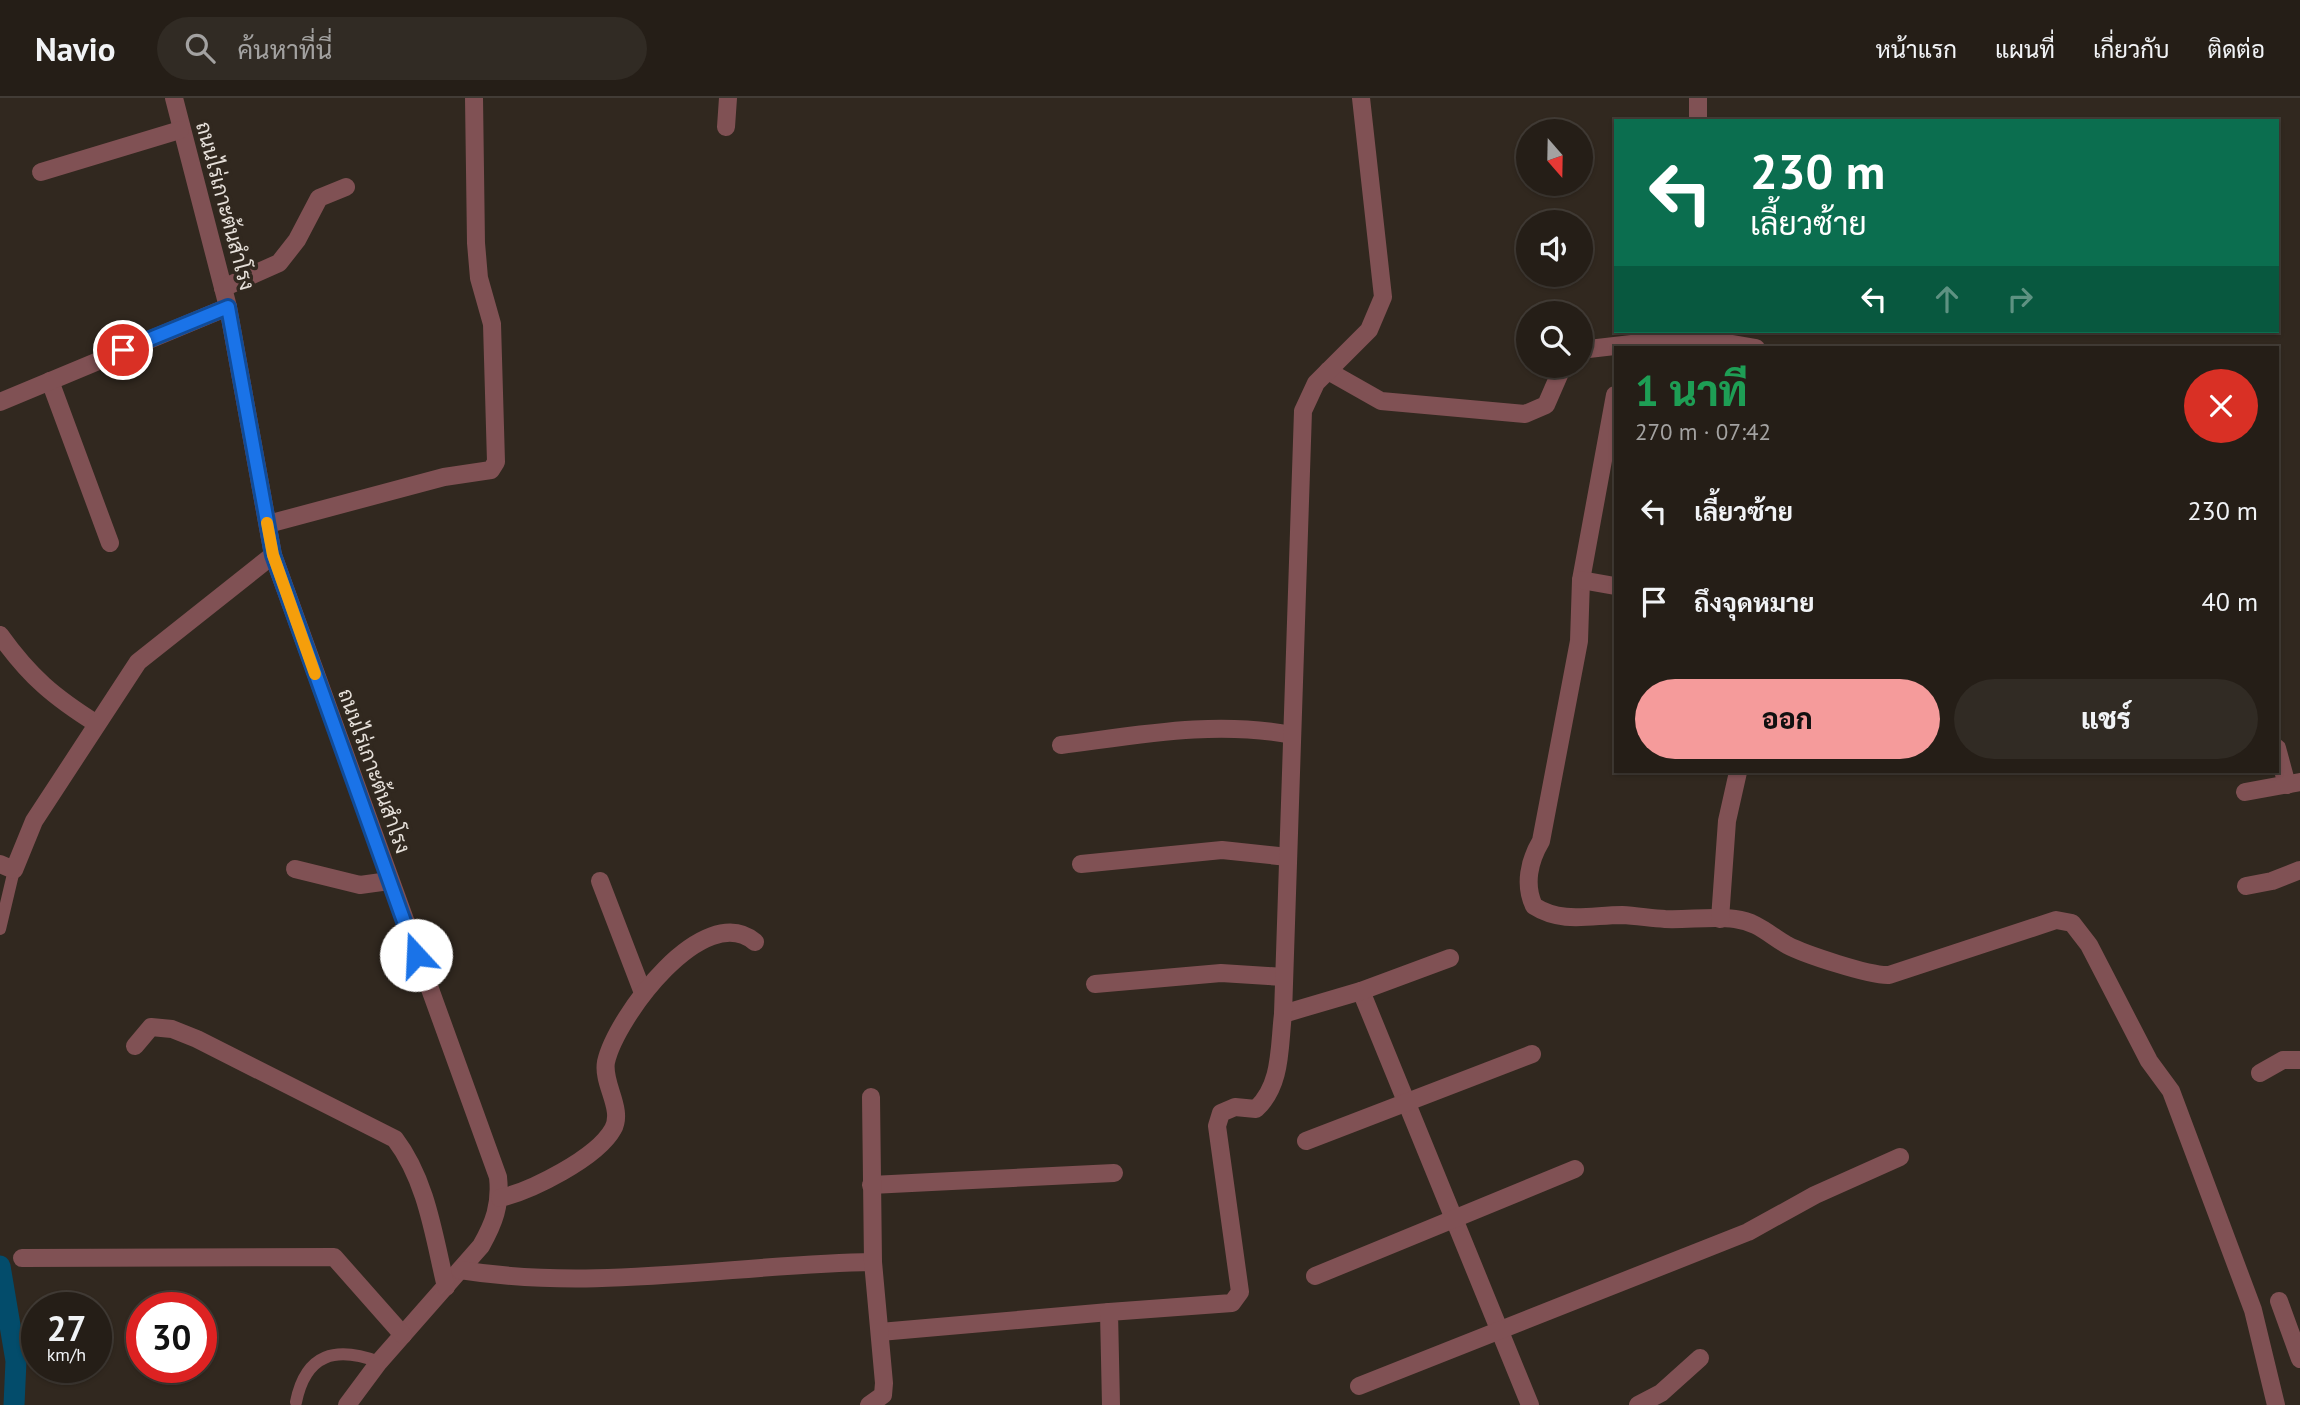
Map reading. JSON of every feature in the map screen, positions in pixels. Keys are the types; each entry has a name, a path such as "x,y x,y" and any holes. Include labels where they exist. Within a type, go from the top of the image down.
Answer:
{"street":[{"name":"ถนนไร่เกาะต้นสำโรง","path":"174,98 180,130 228,307 273,555 498,1177 500,1198"},
{"path":"268,524 444,477 491,470 496,462 492,324 479,278 476,243 474,98"},
{"path":"726,127 729,98"},
{"path":"880,1332 1109,1312 1215,1306 1238,1298 1237,1256 1217,1126 1221,1113 1235,1107 1256,1109 1268,1098 1276,1075 1283,1014 1303,411 1316,383 1369,330 1382,297 1361,98"},
{"path":"1698,98 1698,119"},
{"path":"41,172 180,130"},
{"path":"223,288 279,263 297,240 319,198 346,187"},
{"path":"0,402 228,307"},
{"path":"1629,346 1692,337 1744,346"},
{"path":"1593,349 1614,348"},
{"path":"1328,371 1381,401 1525,414 1546,405 1558,378"},
{"path":"50,381 110,543"},
{"path":"1614,400 1581,580 1579,641 1541,841 1534,853 1528,875 1529,897 1534,906 1558,916 1720,919 1760,925 1785,944 1809,955 1835,961 1874,976 1889,975 2056,920 2072,923 2089,945 2149,1061 2171,1091 2253,1310 2276,1405"},
{"path":"7,867 138,662 273,555"},
{"path":"1581,580 1614,586"},
{"path":"0,635 30,674 55,698 97,724"},
{"path":"1061,745 1204,727 1258,729 1292,735"},
{"path":"2245,792 2293,784 2279,752"},
{"path":"1720,919 1726,834 1738,773"},
{"path":"1081,864 1222,850 1288,857"},
{"path":"295,869 360,885 389,881"},
{"path":"2246,886 2272,881 2300,870"},
{"path":"600,881 642,993"},
{"path":"347,1405 379,1362 460,1270 493,1225 500,1198 526,1192 556,1175 595,1147 614,1128 616,1117 606,1063 615,1040 642,993 670,964 692,948 721,933 736,932 755,942"},
{"path":"1283,1014 1362,991 1450,958"},
{"path":"1095,984 1221,973 1284,977"},
{"path":"1362,991 1530,1405"},
{"path":"135,1046 151,1027 172,1029 395,1139 405,1153 422,1190 446,1287"},
{"path":"1306,1141 1532,1054"},
{"path":"2260,1073 2283,1060 2300,1060"},
{"path":"869,1405 883,1395 873,1262 871,1097"},
{"path":"1359,1386 1748,1232 1815,1195 1900,1157"},
{"path":"1315,1276 1575,1170"},
{"path":"871,1185 1114,1173"},
{"path":"23,1258 334,1257 402,1335"},
{"path":"460,1270 502,1277 561,1280 807,1263 873,1262"},
{"path":"2278,1301 2300,1359"},
{"path":"1109,1312 1111,1405"},
{"path":"1638,1405 1661,1393 1700,1358"}],"lane":[{"path":"0,929 7,867"},
{"path":"296,1402 308,1367 326,1356 356,1353 379,1362"}],"waterway":[{"path":"0,1266 16,1361 14,1405"}],"slow traffic":[{"path":"267,523 273,555 315,674"}],"route":[{"path":"123,350 228,307 273,555 416,955"}]}
